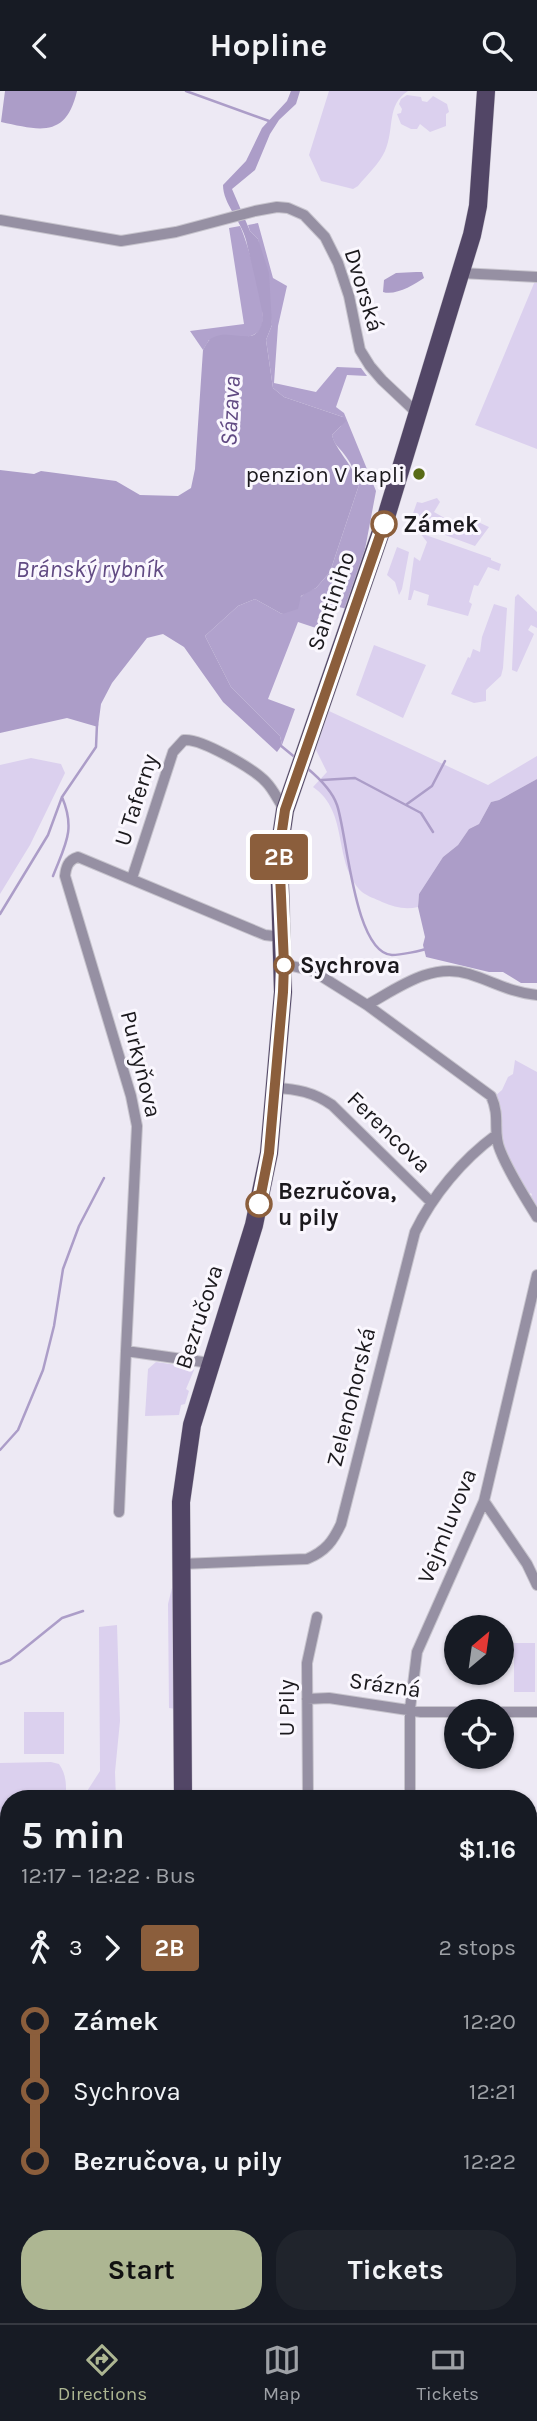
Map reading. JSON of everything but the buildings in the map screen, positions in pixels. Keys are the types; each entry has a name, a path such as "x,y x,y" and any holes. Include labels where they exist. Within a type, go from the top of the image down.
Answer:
{"main road":[{"name":"Santiniho","path":"285,810 386,517 460,273 478,206 486,91"},
{"name":"Bezručova","path":"183,1790 181,1502 192,1425 254,1225 269,1153 284,964 279,851 285,810"}],"street":[{"name":"Dvorská","path":"0,220 121,241 176,232 277,207 288,208 304,215 325,237 338,263 349,296 360,350 382,380 418,414"},
{"path":"460,273 537,277"},
{"name":"U Taferny","path":"132,878 173,752 184,740 197,741 255,773 265,781 285,810"},
{"name":"U Taferny","path":"65,876 67,866 78,857 265,935 282,936"},
{"name":"Purkyňova","path":"65,876 131,1096 137,1126 119,1512"},
{"path":"284,964 313,971 367,1005 491,1096 498,1119 496,1135 500,1150 537,1217"},
{"path":"367,1005 412,980 442,971 468,973 510,990 537,995"},
{"name":"Ferencova","path":"275,1088 300,1089 317,1095 332,1105 431,1202"},
{"name":"Zelenohorská","path":"181,1564 307,1559 319,1554 332,1543 341,1524 412,1241 431,1202 485,1143 496,1135"},
{"name":"Vejmluvova","path":"410,1790 410,1709 419,1645 484,1501 537,1275"},
{"path":"126,1352 210,1363"},
{"path":"484,1501 527,1564 537,1585"},
{"name":"U Pily","path":"307,1790 307,1663 317,1617"},
{"name":"Srázná","path":"307,1699 329,1698 444,1712"},
{"path":"514,1712 537,1712"}],"shaded area":[{"path":"329,91 408,91 394,110 388,142 382,156 353,189 321,181 309,155"},
{"path":"407,95 421,97 422,101 427,102 433,96 447,104 449,112 446,114 446,126 430,132 420,124 417,129 411,129 401,124 397,114 401,113 402,109 399,104"},
{"path":"258,223 273,278 287,286 278,326 274,383 316,392 337,367 361,368 367,376 347,375 336,407 344,413 376,491 360,576 347,609 327,604 316,628 298,622 268,699 295,709 282,745 280,736 231,687 205,636 238,606 255,599 282,614 306,592 316,588 330,572 359,485 351,465 332,435 341,426 343,417 284,397 273,388 266,340 272,325 258,239 248,225"},
{"path":"240,226 258,285 262,325 258,332 248,337 209,340 203,350 190,331 244,324 229,228"},
{"path":"537,281 537,449 475,425"},
{"path":"437,498 440,502 434,512 471,533 478,522 489,527 475,546 410,522 417,502"},
{"path":"420,533 501,564 499,571 488,567 478,586 474,585 468,616 427,605 429,595 414,590 411,600 408,600 414,557 420,561 427,542"},
{"path":"397,547 409,552 399,595 395,582 387,575"},
{"path":"518,594 537,612 537,628 531,625 528,630 534,634 517,672 512,670 515,597"},
{"path":"494,604 507,608 503,668 501,676 486,690 486,701 474,703 451,694 473,649 480,652 482,637"},
{"path":"374,645 426,665 403,718 356,695"},
{"path":"329,711 488,785 537,756 537,779 491,802 479,824 469,829 458,845 443,857 419,894 418,907 391,905 362,892 353,880 332,810 324,797 313,787 327,772 314,746 320,724"},
{"path":"31,758 61,764 65,773 30,845 0,894 0,765"},
{"path":"515,1060 537,1072 537,1212 530,1199 532,1194 529,1196 505,1152 495,1096 513,1074"},
{"path":"156,1362 190,1367 194,1370 186,1389 189,1391 185,1404 181,1405 179,1415 145,1416 148,1369"},
{"path":"182,1435 176,1709 169,1708 168,1604 173,1584 174,1493"},
{"path":"117,1625 120,1721 116,1790 88,1790 100,1771 99,1627"},
{"path":"514,1643 535,1643 535,1692 514,1692"},
{"path":"24,1712 64,1712 64,1754 24,1754"},
{"path":"0,1763 59,1764 66,1781 66,1790 0,1790"}],"water":[{"path":"5,91 77,91 66,117 58,124 39,128 1,122"},
{"name":"Bránský rybník","path":"291,91 300,91 296,104 279,120 270,134 255,170 232,189 250,231 258,239 269,273 272,325 266,340 273,388 284,397 343,417 346,421 332,435 359,485 330,572 316,588 301,596 298,609 282,614 255,599 238,606 205,636 231,687 280,736 282,745 277,752 223,702 184,647 163,634 147,638 112,683 101,704 98,727 67,718 0,733 0,470 34,474 41,471 116,481 140,495 178,496 191,488 195,469 203,350 214,337 251,336 257,333 263,316 246,240 226,199 223,185 246,161 262,128 287,101"},
{"path":"422,272 424,278 410,287 383,292 384,280 396,273"},
{"path":"537,779 537,983 521,983 503,972 489,972 426,957 423,945 425,937 418,907 419,894 443,857 458,845 469,829 479,824 491,802"}],"waterway":[{"path":"186,91 269,121"},
{"path":"0,914 48,835 62,797 96,747 97,724"},
{"path":"280,745 297,759"},
{"path":"407,804 432,786 445,761"},
{"path":"307,768 328,789 337,805 354,890 369,935 379,949 392,955 429,948"},
{"path":"322,780 355,778 421,813 433,832"},
{"path":"53,876 67,837 68,819 62,797"},
{"path":"0,1450 18,1430 43,1370 54,1326 63,1269 79,1226 104,1178"},
{"path":"0,1664 10,1660 62,1618 83,1611"}],"bus line":[{"name":"2B","path":"259,1204 269,1153 283,992 279,851 285,810 384,524"}],"place":[{"name":"penzion V kapli","path":"419,474"},
{"name":"Zámek","path":"384,524"},
{"name":"Sychrova","path":"284,965"},
{"name":"Bezručova, u pily","path":"259,1204"}],"water label":[{"name":"Sázava","path":"230,411"}]}
